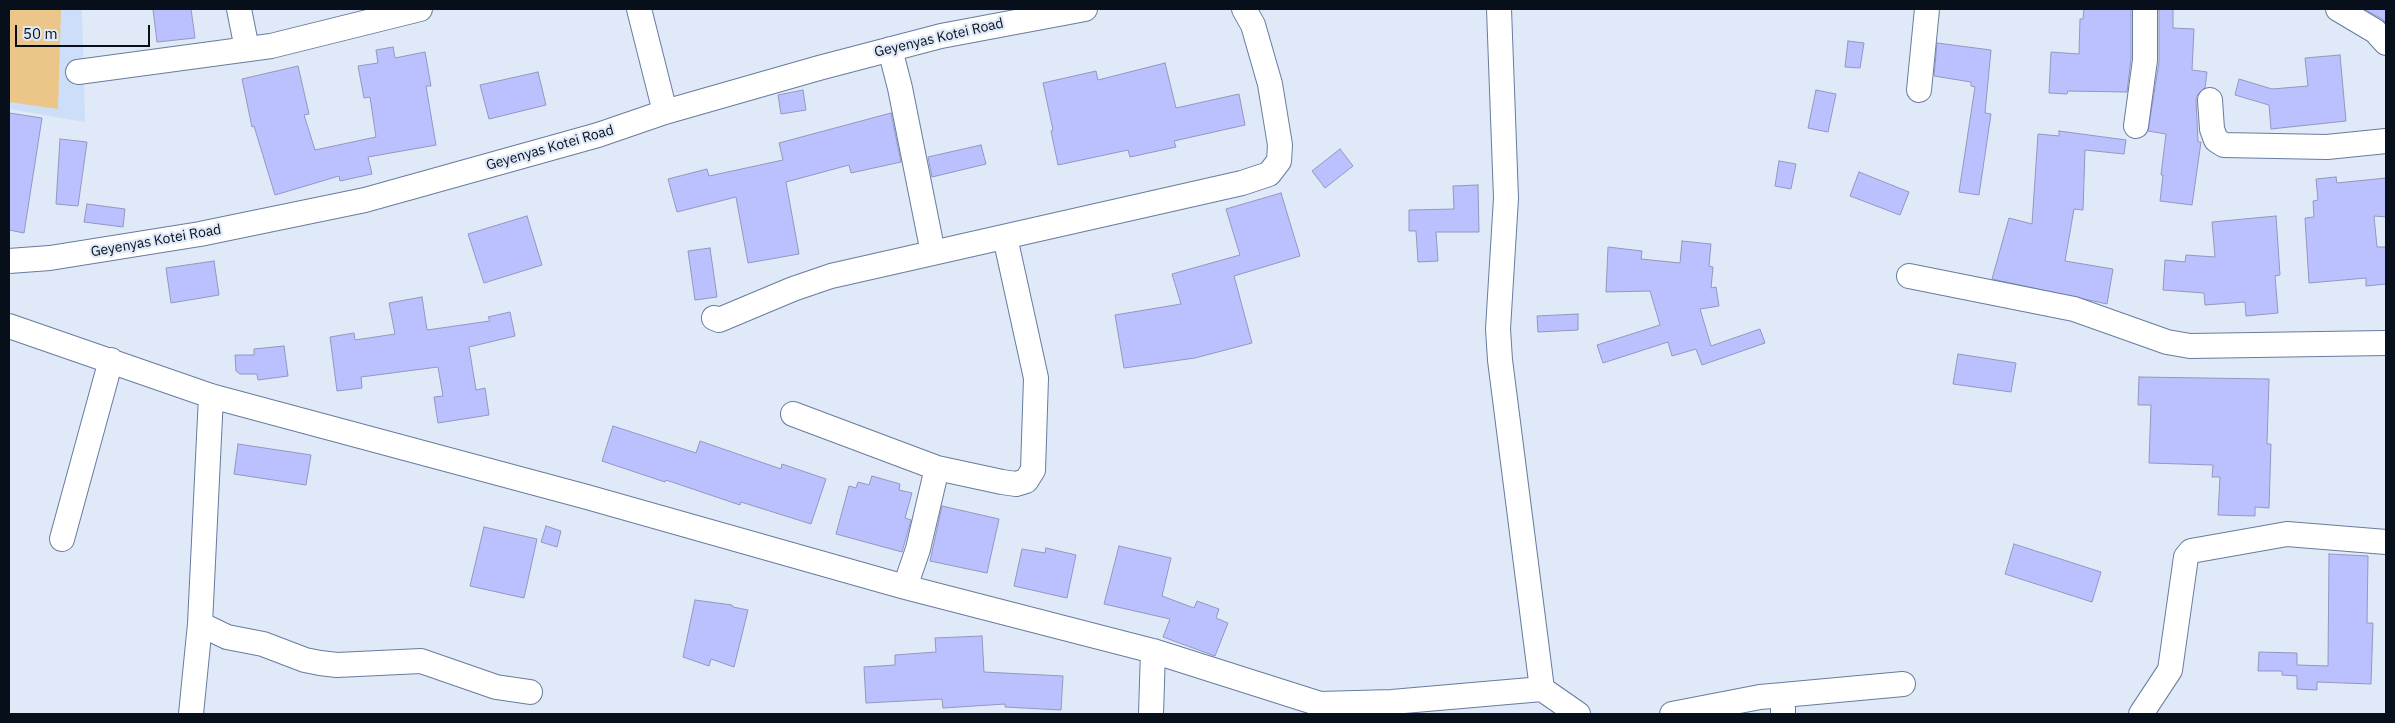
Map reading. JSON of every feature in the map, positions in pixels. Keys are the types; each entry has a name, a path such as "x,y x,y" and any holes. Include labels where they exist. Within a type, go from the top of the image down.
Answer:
{"street":[{"path":"239,9 247,49"},
{"path":"78,72 271,46 420,9"},
{"path":"639,9 665,112"},
{"name":"Geyenyas Kotei Road","path":"9,261 50,258 200,234 365,200 598,135 665,112 890,49 941,36 1085,9"},
{"path":"714,318 719,320 793,289 831,276 1242,183 1269,174 1279,162 1280,145 1270,84 1254,25 1244,9"},
{"path":"1499,9 1506,198 1498,329 1500,360 1542,689"},
{"path":"1919,90 1927,9"},
{"path":"2136,126 2145,60 2145,9"},
{"path":"2338,9 2375,31 2386,43"},
{"path":"890,49 900,88 933,253"},
{"path":"2210,100 2212,129 2216,140 2224,145 2327,147 2386,141"},
{"path":"793,414 937,468 1016,484 1026,481 1033,470 1036,378 1005,237"},
{"path":"1909,276 2074,309 2166,342 2190,346 2386,344"},
{"path":"9,326 211,396 577,494 905,587 1153,651 1320,704 1392,708 1542,689 1578,714"},
{"path":"62,539 111,360"},
{"path":"191,714 200,624 211,396"},
{"path":"905,587 918,549 937,468"},
{"path":"2141,714 2170,670 2186,557 2191,551 2287,534 2386,542"},
{"path":"200,624 227,637 263,644 320,664 337,665 420,661 496,687 530,692"},
{"path":"1151,714 1153,651"},
{"path":"1672,714 1760,697 1783,705 1903,684"}],"shaded area":[{"path":"9,9 82,9 85,122 9,109"},
{"path":"9,9 61,9 58,109 9,102"}],"building":[{"path":"153,9 191,9 195,38 157,42"},
{"path":"2084,9 2131,9 2131,59 2127,92 2068,91 2067,94 2049,93 2051,52 2079,54 2080,19 2083,19"},
{"path":"2159,9 2173,9 2173,28 2194,29 2192,70 2207,72 2205,88 2198,94 2196,100 2198,142 2201,142 2192,205 2160,201 2166,134 2148,131 2159,62"},
{"path":"2364,9 2386,9 2386,23 2382,19"},
{"path":"1848,41 1864,43 1860,68 1845,67"},
{"path":"1937,43 1991,50 1985,113 1991,114 1979,195 1959,192 1975,87 1971,86 1971,82 1934,76"},
{"path":"393,47 395,58 425,52 431,86 426,86 436,145 368,157 372,174 340,181 339,176 275,195 254,126 252,127 242,79 298,66 309,114 304,115 315,150 376,137 370,97 364,98 358,66 378,63 376,50"},
{"path":"2340,55 2346,121 2271,129 2269,105 2235,95 2239,79 2272,89 2308,86 2305,58"},
{"path":"1165,63 1176,108 1239,94 1245,125 1174,141 1176,147 1130,157 1128,150 1058,165 1043,83 1096,71 1098,80"},
{"path":"538,72 546,105 489,119 480,85"},
{"path":"803,90 806,110 781,114 778,95"},
{"path":"1816,90 1836,94 1828,132 1808,128"},
{"path":"9,113 42,118 24,233 9,230"},
{"path":"891,113 901,162 851,173 849,165 786,182 799,254 748,263 736,197 677,212 668,179 707,169 709,176 783,160 779,143"},
{"path":"2059,131 2126,140 2124,154 2085,150 2083,210 2074,209 2065,261 2113,269 2107,304 1992,279 2009,218 2032,224 2038,134 2059,136"},
{"path":"60,139 87,142 78,206 56,204"},
{"path":"981,145 986,164 932,177 928,157"},
{"path":"1340,149 1353,166 1325,188 1312,171"},
{"path":"1779,161 1796,164 1791,189 1775,186"},
{"path":"1859,172 1909,192 1900,215 1850,196"},
{"path":"2336,177 2337,183 2386,178 2386,217 2374,216 2377,247 2386,247 2386,284 2366,286 2366,278 2309,283 2305,218 2314,217 2313,201 2318,200 2316,179"},
{"path":"1478,185 1479,232 1436,232 1438,261 1418,262 1416,231 1409,231 1409,210 1454,209 1453,186"},
{"path":"1281,193 1300,256 1234,276 1252,343 1195,358 1124,368 1115,315 1181,304 1172,274 1240,255 1226,209"},
{"path":"87,204 125,209 123,227 84,222"},
{"path":"527,216 542,265 484,283 468,234"},
{"path":"2276,216 2280,275 2275,276 2278,313 2246,316 2245,302 2205,305 2204,293 2163,290 2165,260 2185,262 2186,255 2215,257 2212,222"},
{"path":"1682,241 1711,244 1709,266 1713,267 1711,288 1716,287 1719,306 1700,309 1711,346 1760,329 1765,343 1702,365 1696,349 1672,356 1668,342 1603,363 1597,345 1660,325 1650,291 1606,292 1608,247 1642,251 1641,259 1680,263"},
{"path":"710,248 717,297 695,300 688,251"},
{"path":"214,261 219,295 171,303 166,268"},
{"path":"422,297 427,330 490,321 488,317 510,312 515,336 469,347 476,390 485,388 489,415 438,423 434,397 443,396 438,367 361,377 362,388 337,391 330,337 354,333 355,340 395,334 389,303"},
{"path":"1578,314 1578,330 1538,332 1537,316"},
{"path":"284,346 288,376 258,380 257,374 240,374 236,371 235,355 254,355 254,349"},
{"path":"1958,354 2016,363 2011,392 1953,384"},
{"path":"2139,377 2269,379 2267,444 2271,444 2269,508 2255,507 2255,516 2218,515 2220,477 2212,477 2213,465 2149,463 2151,405 2138,405"},
{"path":"613,426 696,453 700,441 781,469 782,464 826,479 811,524 741,502 740,505 602,461"},
{"path":"238,444 311,455 306,485 234,474"},
{"path":"872,476 900,484 899,490 912,493 905,518 911,520 902,552 836,534 849,486 856,488 858,482 869,485"},
{"path":"942,506 999,519 987,573 930,561"},
{"path":"546,526 561,531 557,547 541,542"},
{"path":"484,527 537,539 524,598 470,586"},
{"path":"2014,544 2101,572 2092,602 2005,574"},
{"path":"1119,546 1171,558 1162,596 1194,608 1197,601 1219,609 1216,618 1228,623 1215,656 1163,637 1170,619 1104,604"},
{"path":"1046,548 1076,555 1067,598 1014,586 1022,549 1045,553"},
{"path":"2329,554 2368,556 2367,623 2373,623 2371,684 2317,682 2317,690 2297,689 2297,676 2282,675 2282,671 2258,671 2259,652 2297,653 2297,665 2328,666"},
{"path":"695,600 732,605 733,607 748,610 734,667 711,659 709,666 683,657"},
{"path":"982,636 984,672 1063,676 1061,710 1005,707 1005,704 943,708 942,699 866,703 864,667 895,665 895,655 936,652 935,638"}]}
